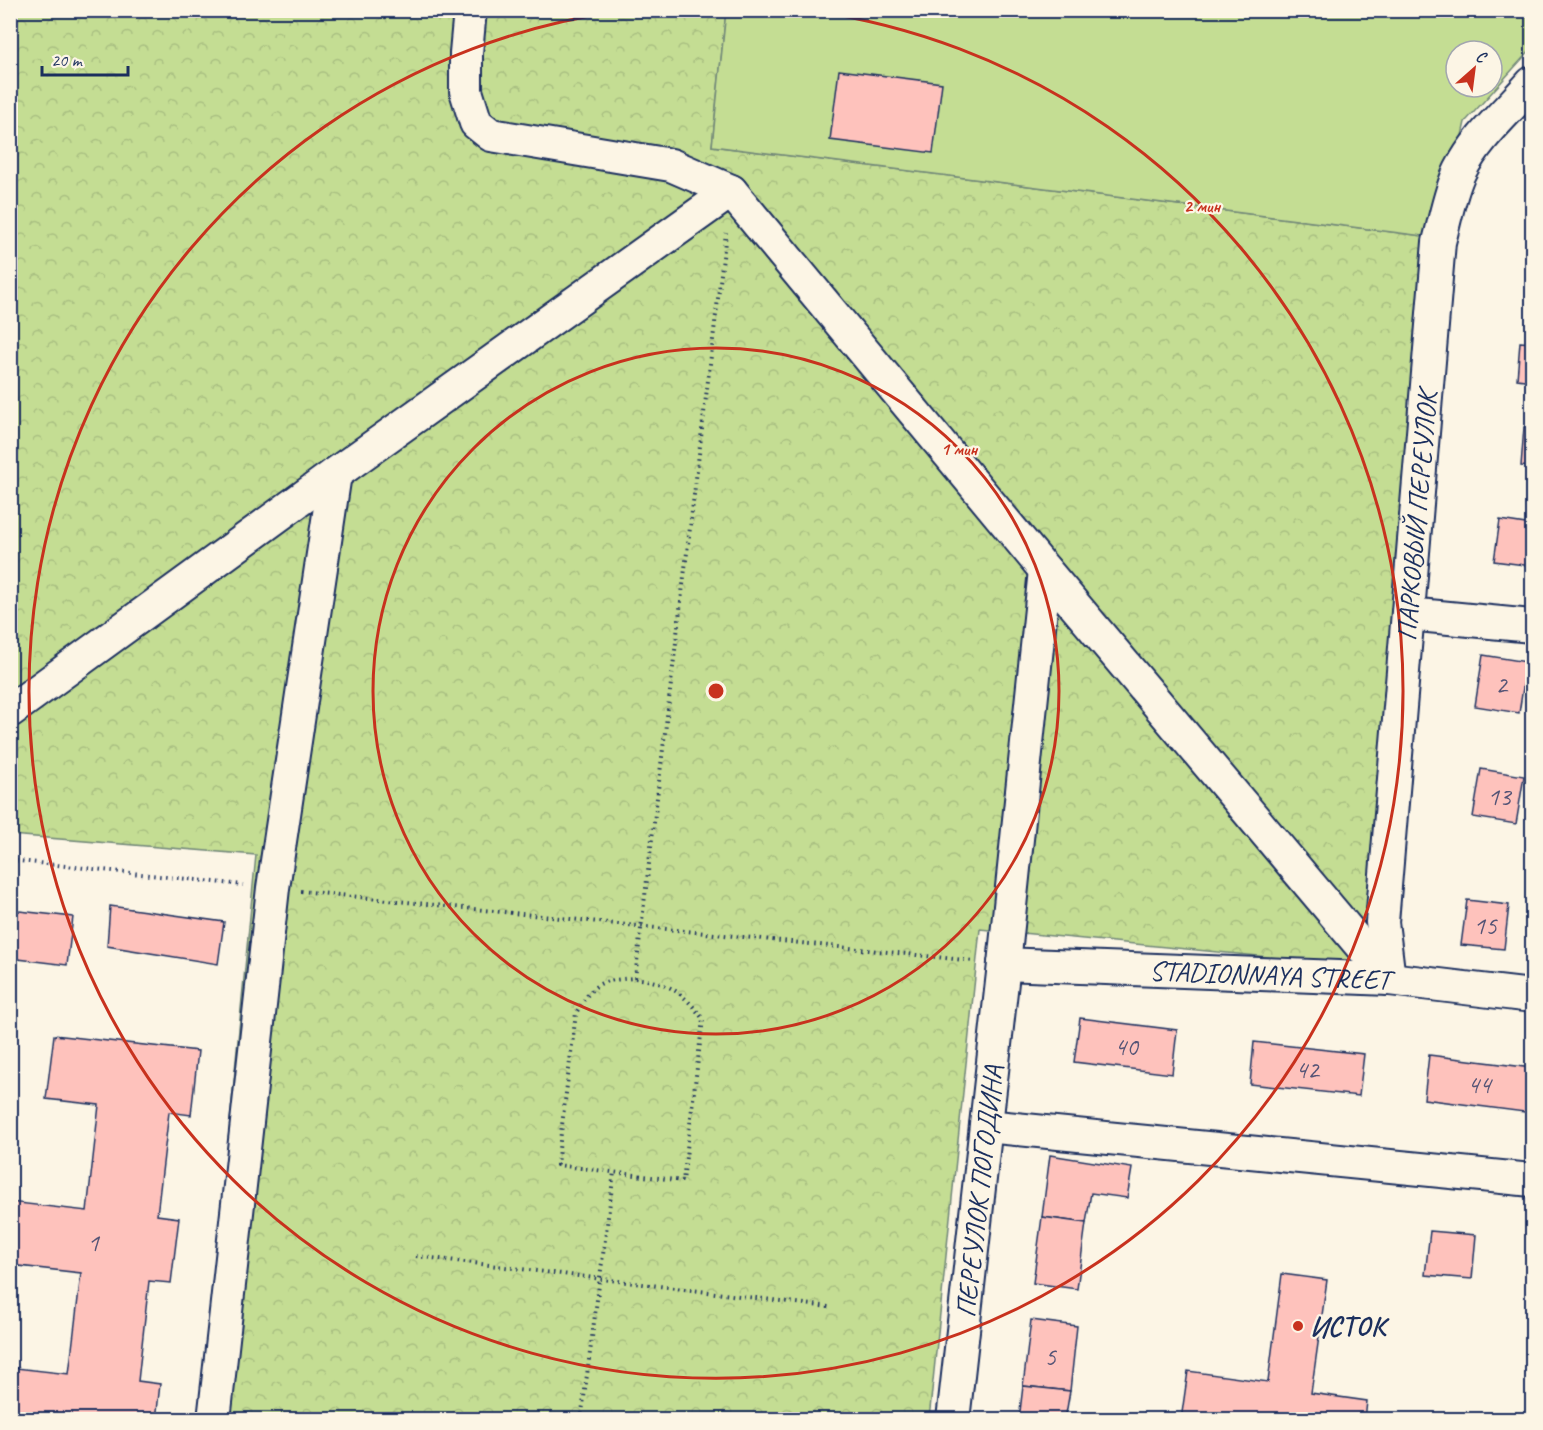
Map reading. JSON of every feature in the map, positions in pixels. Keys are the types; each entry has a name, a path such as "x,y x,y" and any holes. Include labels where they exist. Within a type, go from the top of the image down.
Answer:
{"street":[{"path":"470,10 466,53 466,91 476,123 490,135 670,165 731,191 1045,570 1389,979"},
{"name":"ПАРКОВЫЙ ПЕРЕУЛОК","path":"1389,979 1382,922 1439,242 1459,173 1477,142 1533,83"},
{"path":"10,711 335,474 731,191"},
{"path":"214,1419 273,888 335,474"},
{"name":"ПЕРЕУЛОК ПОГОДИНА","path":"953,1419 1045,570"},
{"path":"1408,614 1533,626"},
{"name":"STADIONNAYA STREET","path":"1004,964 1389,979 1533,996"},
{"path":"986,1126 1533,1180"}],"path":[{"path":"635,978 731,191"},
{"path":"10,860 1004,964"},
{"path":"635,978 661,982 688,1000 703,1018 683,1181 557,1164 576,1013 587,995 603,981 635,978"},
{"path":"581,1419 614,1172"},
{"path":"416,1256 829,1307"}],"green space":[{"path":"10,11 726,11 712,146 1439,238 1360,966 980,929 929,1419 201,1419 256,855 11,835"},
{"path":"726,11 1532,11 1532,48 1504,79 1504,39 1444,39 1444,99 1486,99 1465,122 1439,238 712,146"}],"building":[{"path":"839,70 942,83 933,153 830,140"},
{"path":"1520,342 1532,343 1532,381 1517,379"},
{"path":"1524,427 1532,428 1532,467 1521,466"},
{"path":"1500,520 1532,525 1532,566 1494,561"},
{"path":"1483,655 1527,662 1519,713 1475,706"},
{"path":"1481,769 1524,776 1516,824 1473,817"},
{"path":"1467,900 1509,905 1504,949 1461,945"},
{"path":"110,906 224,922 218,964 107,946"},
{"path":"10,910 73,917 67,965 10,958"},
{"path":"1080,1018 1177,1030 1172,1074 1074,1062"},
{"path":"54,1035 198,1051 191,1115 169,1112 157,1215 179,1218 171,1283 149,1281 138,1381 160,1384 156,1420 10,1420 10,1391 13,1391 16,1368 69,1374 81,1273 10,1265 10,1202 87,1211 99,1105 46,1099"},
{"path":"1254,1042 1364,1054 1359,1096 1250,1084"},
{"path":"1429,1055 1532,1068 1532,1113 1424,1099"},
{"path":"1050,1155 1132,1168 1127,1198 1091,1193 1086,1223 1042,1217"},
{"path":"1042,1217 1086,1223 1077,1289 1033,1283"},
{"path":"1430,1231 1476,1235 1472,1279 1425,1275"},
{"name":"ИСТОК","path":"1282,1274 1327,1280 1311,1393 1367,1401 1365,1420 1181,1420 1188,1371 1268,1382"},
{"path":"1031,1320 1077,1326 1070,1391 1023,1386"},
{"path":"1023,1386 1070,1391 1065,1420 1019,1420"}],"place":[{"name":"ИСТОК","path":"1298,1326"}]}
